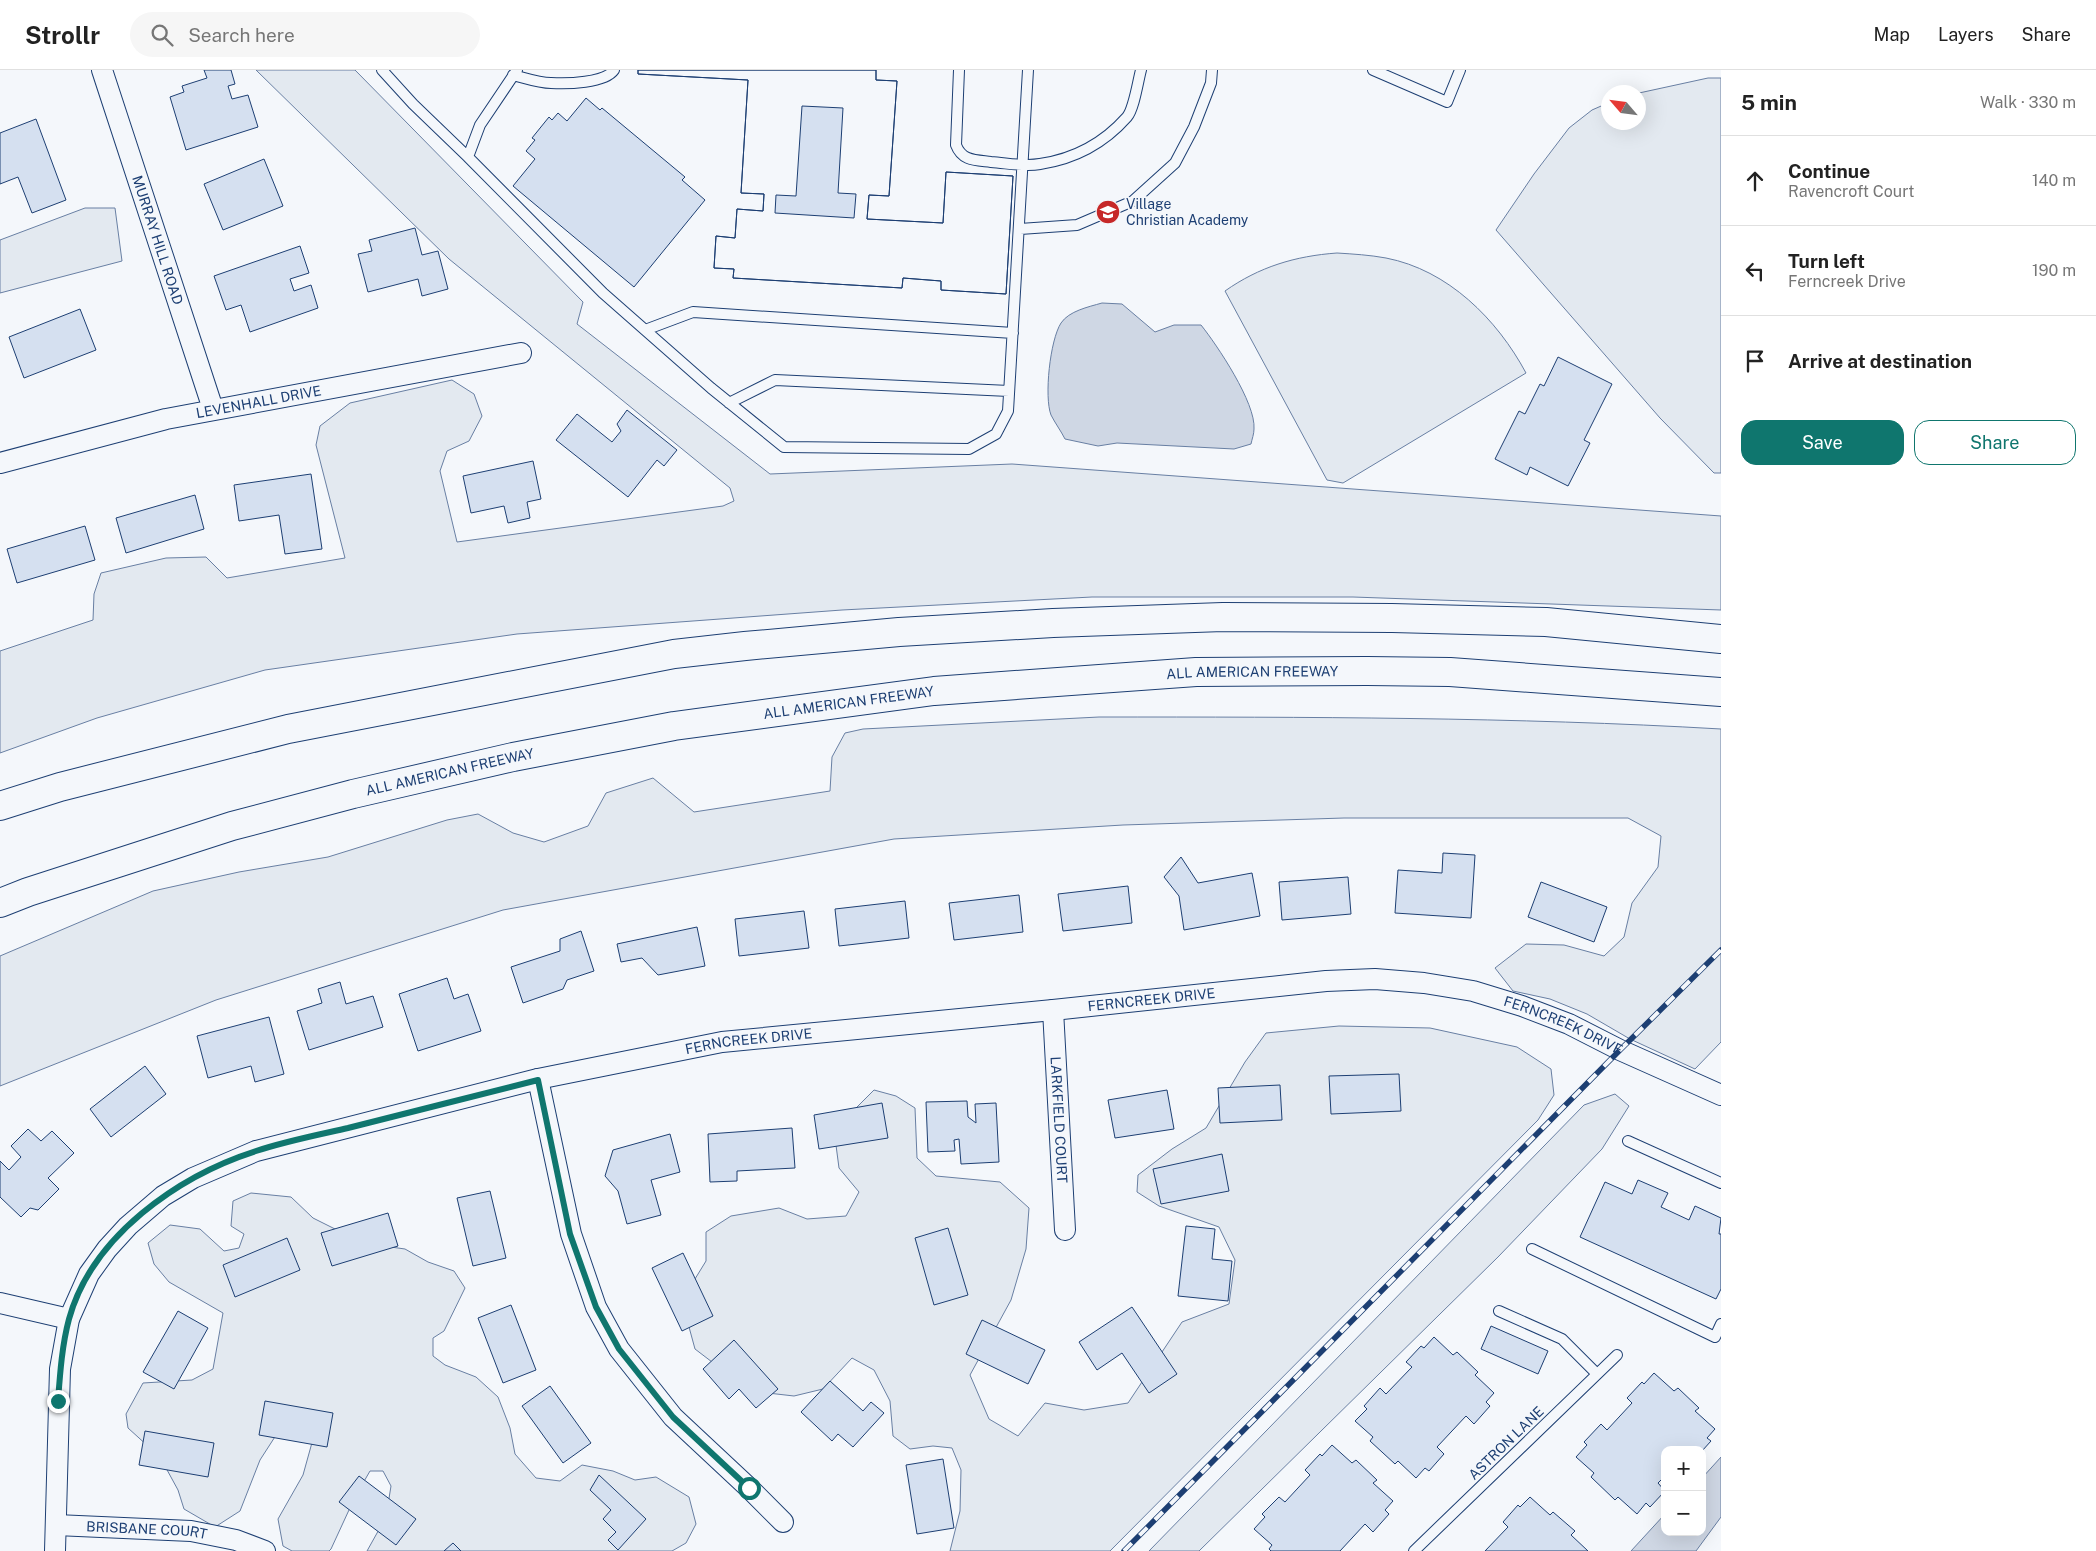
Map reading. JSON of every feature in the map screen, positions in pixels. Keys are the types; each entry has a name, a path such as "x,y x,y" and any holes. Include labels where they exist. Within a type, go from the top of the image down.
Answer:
{"highway":[{"path":"0,806 60,787 288,729 674,654 745,646 899,632 1015,625 1223,618 1392,618 1546,622 1721,639"},
{"name":"ALL AMERICAN FREEWAY","path":"0,903 232,826 353,794 513,757 674,726 934,691 1196,672 1367,671 1450,672 1721,692"}],"street":[{"name":"MURRAY HILL ROAD","path":"102,70 213,409"},
{"name":"LEVENHALL DRIVE","path":"0,463 166,419 213,409 521,353"},
{"name":"FERNCREEK DRIVE","path":"55,1551 60,1377 69,1319 89,1274 112,1243 128,1226 163,1196 193,1178 256,1151 538,1080 722,1042 1326,981 1375,979 1424,983 1474,992 1522,1006 1569,1024 1620,1050 1721,1095"},
{"name":"LARKFIELD COURT","path":"1053,1010 1065,1230"},
{"path":"538,1080 570,1234 596,1307 619,1349 673,1417 783,1522"},
{"path":"0,1303 69,1319"},
{"name":"BRISBANE COURT","path":"56,1525 190,1531 236,1540 265,1551"}],"lane":[{"path":"382,70 400,91 603,293 729,403 784,447 969,449 996,434 1008,411 1028,70"},
{"path":"468,157 480,125 515,73 551,84 596,80 609,76 614,70"},
{"path":"959,70 956,145 959,153 966,159 1022,165 1040,164 1073,156 1099,142 1128,116 1142,70"},
{"path":"1020,229 1077,225 1133,201 1175,163 1194,127 1211,83 1212,70"},
{"path":"1373,70 1447,102 1460,70"},
{"path":"645,330 693,312 1013,332"},
{"path":"729,403 775,380 1009,391"},
{"path":"1628,1141 1721,1182"},
{"path":"1532,1249 1715,1336 1721,1324"},
{"path":"1499,1311 1562,1340 1597,1374"},
{"name":"ASTRON LANE","path":"1414,1551 1617,1355"}],"shaded area":[{"path":"256,70 355,70 583,302 577,324 770,474 1012,464 1721,516 1721,610 1353,597 1092,597 842,610 517,634 265,670 97,718 0,753 0,651 93,620 94,594 101,573 166,558 206,557 227,578 345,558 316,445 320,426 350,403 452,380 474,394 482,416 469,441 447,451 440,471 457,542 723,506 734,501 730,488 449,259"},
{"path":"1708,78 1721,78 1721,473 1714,473 1660,418 1496,230 1534,174 1569,128 1592,110 1601,106 1601,130 1646,130 1646,91"},
{"path":"85,208 115,208 122,261 0,293 0,240"},
{"path":"1337,253 1380,257 1409,264 1430,273 1450,285 1485,316 1501,334 1526,373 1343,483 1327,480 1225,291 1251,275 1278,264 1307,257"},
{"path":"1102,303 1122,304 1155,332 1174,325 1201,325 1234,375 1249,405 1254,429 1251,444 1234,449 1117,443 1098,446 1065,439 1051,415 1049,407 1049,369 1054,342 1057,331 1064,319 1079,310"},
{"path":"1099,717 1488,720 1721,729 1721,1042 1695,1069 1630,1039 1587,1014 1550,999 1513,991 1495,968 1526,944 1564,945 1604,956 1624,937 1632,903 1658,867 1661,836 1628,818 1344,818 1123,825 894,839 503,910 216,1000 0,1086 0,956 153,891 239,872 328,857 447,820 478,814 513,833 544,842 588,826 606,793 653,778 694,812 830,791 832,757 845,733 863,729"},
{"path":"1339,1026 1430,1028 1517,1047 1551,1069 1554,1095 1538,1120 1110,1551 950,1551 960,1511 961,1470 952,1448 933,1446 910,1449 893,1436 890,1401 874,1370 852,1358 823,1389 794,1396 759,1392 733,1378 695,1349 686,1316 687,1292 706,1261 706,1232 731,1216 779,1208 807,1219 846,1216 859,1192 839,1168 834,1130 874,1090 896,1096 915,1108 917,1158 936,1176 1000,1182 1029,1208 1026,1249 1011,1300 970,1375 989,1419 1018,1436 1045,1403 1084,1410 1128,1403 1182,1322 1229,1304 1235,1260 1219,1227 1159,1206 1137,1192 1138,1175 1172,1149 1206,1128 1245,1062 1266,1033"},
{"path":"1615,1094 1629,1106 1602,1149 1498,1257 1199,1551 1149,1551 1584,1105"},
{"path":"251,1193 291,1197 313,1218 363,1243 405,1249 428,1262 454,1271 465,1288 444,1331 433,1338 433,1356 445,1365 476,1377 498,1397 510,1428 515,1454 536,1478 560,1481 582,1465 613,1471 635,1480 656,1477 689,1497 696,1524 686,1543 672,1551 367,1551 386,1517 391,1486 383,1471 370,1471 355,1497 331,1549 329,1551 292,1551 283,1546 278,1519 303,1475 313,1439 280,1429 260,1460 240,1511 215,1527 184,1509 178,1490 160,1457 128,1428 126,1414 143,1383 192,1380 213,1369 223,1313 169,1282 154,1264 148,1243 170,1225 200,1229 224,1251 239,1248 244,1234 231,1226 233,1201"},
{"path":"1721,1457 1721,1517 1696,1551 1631,1551 1661,1518 1661,1536 1706,1536 1706,1474"}],"building":[{"path":"204,70 231,70 235,84 228,86 232,99 248,95 258,127 186,150 170,97 184,92 182,86 207,78"},
{"path":"638,70 876,70 876,80 897,81 889,196 869,195 867,219 943,223 946,172 1013,176 1006,294 941,290 941,281 903,278 902,288 733,278 734,269 714,268 716,236 735,238 737,209 763,211 764,194 741,193 748,80 638,74","holes":["802,106 843,108 838,193 856,194 854,218 775,213 776,195 796,196"]},
{"path":"638,70 876,70 876,80 897,81 889,196 869,195 867,219 943,223 946,172 1013,176 1006,294 941,290 941,281 903,278 902,288 733,278 734,269 714,268 716,236 735,238 737,209 763,211 764,194 741,193 748,80 638,74"},
{"path":"586,98 600,110 602,108 685,177 682,180 705,200 634,287 513,186 535,159 526,151 535,140 532,138 549,117 552,120 558,113 567,121"},
{"path":"36,119 66,200 32,213 18,177 0,184 0,133"},
{"path":"264,159 283,206 223,230 204,184"},
{"path":"415,228 422,255 438,251 448,289 422,296 418,279 368,292 358,254 372,251 369,240"},
{"path":"300,246 309,273 290,279 294,291 311,285 318,308 250,332 241,305 226,310 214,276"},
{"path":"80,309 96,350 24,378 9,337"},
{"path":"1558,357 1612,384 1584,440 1590,443 1568,486 1530,467 1527,475 1495,459 1519,411 1525,414 1540,384 1544,386"},
{"path":"627,410 677,450 664,466 657,460 628,497 556,440 577,414 612,442 621,431 617,424"},
{"path":"533,461 541,499 527,502 530,518 508,523 504,506 471,513 463,476"},
{"path":"311,474 322,549 285,554 279,515 239,521 234,485"},
{"path":"195,495 204,529 126,553 116,518"},
{"path":"85,526 95,560 17,583 7,549"},
{"path":"1443,853 1475,855 1471,918 1395,913 1398,870 1442,873"},
{"path":"1181,857 1198,883 1252,873 1260,916 1184,930 1179,896 1164,877"},
{"path":"1348,877 1351,914 1282,920 1279,882"},
{"path":"1541,882 1607,907 1594,942 1528,917"},
{"path":"1128,886 1132,923 1063,931 1058,894"},
{"path":"1019,895 1023,932 954,940 949,903"},
{"path":"905,901 909,938 839,946 835,909"},
{"path":"804,911 809,948 739,956 735,919"},
{"path":"697,927 705,966 658,975 642,958 621,962 617,944"},
{"path":"581,931 594,971 567,980 563,989 523,1003 511,967 560,951 560,939"},
{"path":"447,978 454,999 468,994 481,1031 418,1051 399,994"},
{"path":"340,982 346,1004 373,996 383,1027 309,1050 297,1011 322,1003 318,989"},
{"path":"269,1017 284,1074 255,1082 251,1066 208,1078 197,1036"},
{"path":"145,1066 166,1094 111,1137 90,1109"},
{"path":"1399,1074 1401,1111 1331,1114 1329,1076"},
{"path":"1280,1085 1282,1120 1220,1123 1218,1088"},
{"path":"1167,1090 1174,1129 1115,1138 1108,1100"},
{"path":"967,1101 968,1117 976,1123 975,1104 996,1103 999,1162 961,1164 959,1139 954,1140 955,1151 928,1152 926,1102"},
{"path":"882,1103 888,1138 819,1149 814,1115"},
{"path":"792,1128 795,1168 737,1171 737,1181 710,1182 708,1134"},
{"path":"28,1129 41,1141 52,1131 74,1153 48,1178 59,1189 38,1210 30,1208 21,1217 0,1197 0,1161 9,1170 21,1157 11,1146"},
{"path":"670,1134 680,1172 651,1180 661,1215 627,1224 618,1191 605,1176 613,1150"},
{"path":"1222,1154 1229,1191 1161,1204 1153,1169"},
{"path":"1638,1180 1668,1193 1661,1207 1689,1220 1695,1206 1721,1218 1719,1234 1721,1234 1721,1289 1716,1299 1580,1237 1605,1182 1632,1194"},
{"path":"490,1191 506,1258 473,1266 457,1198"},
{"path":"388,1213 398,1246 332,1266 321,1233"},
{"path":"1186,1226 1215,1229 1212,1259 1232,1261 1228,1301 1178,1296"},
{"path":"948,1228 968,1295 934,1305 915,1238"},
{"path":"287,1238 300,1270 235,1297 223,1265"},
{"path":"683,1253 713,1316 682,1331 652,1268"},
{"path":"511,1305 536,1370 503,1383 478,1318"},
{"path":"1132,1307 1177,1374 1149,1393 1122,1353 1097,1370 1079,1342"},
{"path":"178,1311 208,1328 174,1389 143,1372"},
{"path":"982,1320 1045,1350 1028,1384 966,1354"},
{"path":"1491,1326 1548,1351 1538,1374 1481,1349"},
{"path":"1434,1337 1453,1355 1457,1352 1478,1372 1475,1375 1494,1393 1486,1402 1490,1406 1474,1424 1466,1416 1437,1447 1444,1454 1429,1471 1425,1468 1416,1478 1398,1461 1395,1464 1370,1441 1373,1437 1355,1421 1367,1409 1364,1406 1380,1388 1386,1394 1412,1367 1406,1362 1421,1346 1424,1348"},
{"path":"734,1340 778,1389 756,1408 739,1389 729,1399 703,1369"},
{"path":"1654,1373 1674,1391 1678,1388 1699,1408 1695,1411 1715,1429 1707,1438 1711,1441 1706,1447 1661,1446 1661,1480 1658,1483 1661,1486 1661,1495 1650,1507 1646,1503 1637,1514 1618,1497 1615,1500 1591,1477 1594,1473 1576,1457 1587,1445 1584,1442 1601,1424 1607,1430 1632,1403 1627,1398 1642,1382 1644,1384"},
{"path":"830,1381 863,1411 871,1402 884,1413 853,1447 838,1434 832,1441 801,1412"},
{"path":"550,1386 591,1443 563,1463 522,1406"},
{"path":"265,1401 333,1413 327,1447 259,1435"},
{"path":"145,1431 214,1443 208,1477 139,1465"},
{"path":"1332,1445 1352,1463 1356,1460 1377,1480 1373,1483 1393,1501 1385,1510 1389,1514 1373,1532 1365,1524 1340,1551 1271,1551 1269,1549 1272,1545 1254,1529 1265,1517 1262,1514 1279,1497 1285,1502 1310,1475 1305,1470 1320,1454 1322,1456"},
{"path":"943,1459 954,1528 917,1534 906,1465"},
{"path":"599,1475 646,1519 618,1550 608,1540 616,1532 603,1519 611,1510 590,1490"},
{"path":"359,1476 416,1519 396,1545 339,1502"},
{"path":"1530,1497 1550,1515 1553,1512 1575,1531 1571,1535 1588,1551 1485,1551 1508,1527 1503,1522 1518,1505 1520,1507"},
{"path":"453,1543 461,1551 444,1551"}],"railway":[{"path":"1124,1551 1721,950"}],"place":[{"name":"Village Christian Academy","path":"1108,212"}],"route":[{"path":"58,1401 60,1369 69,1319 89,1274 107,1249 128,1226 163,1196 193,1178 256,1151 538,1080 570,1234 596,1307 619,1349 673,1417 749,1488"}]}
